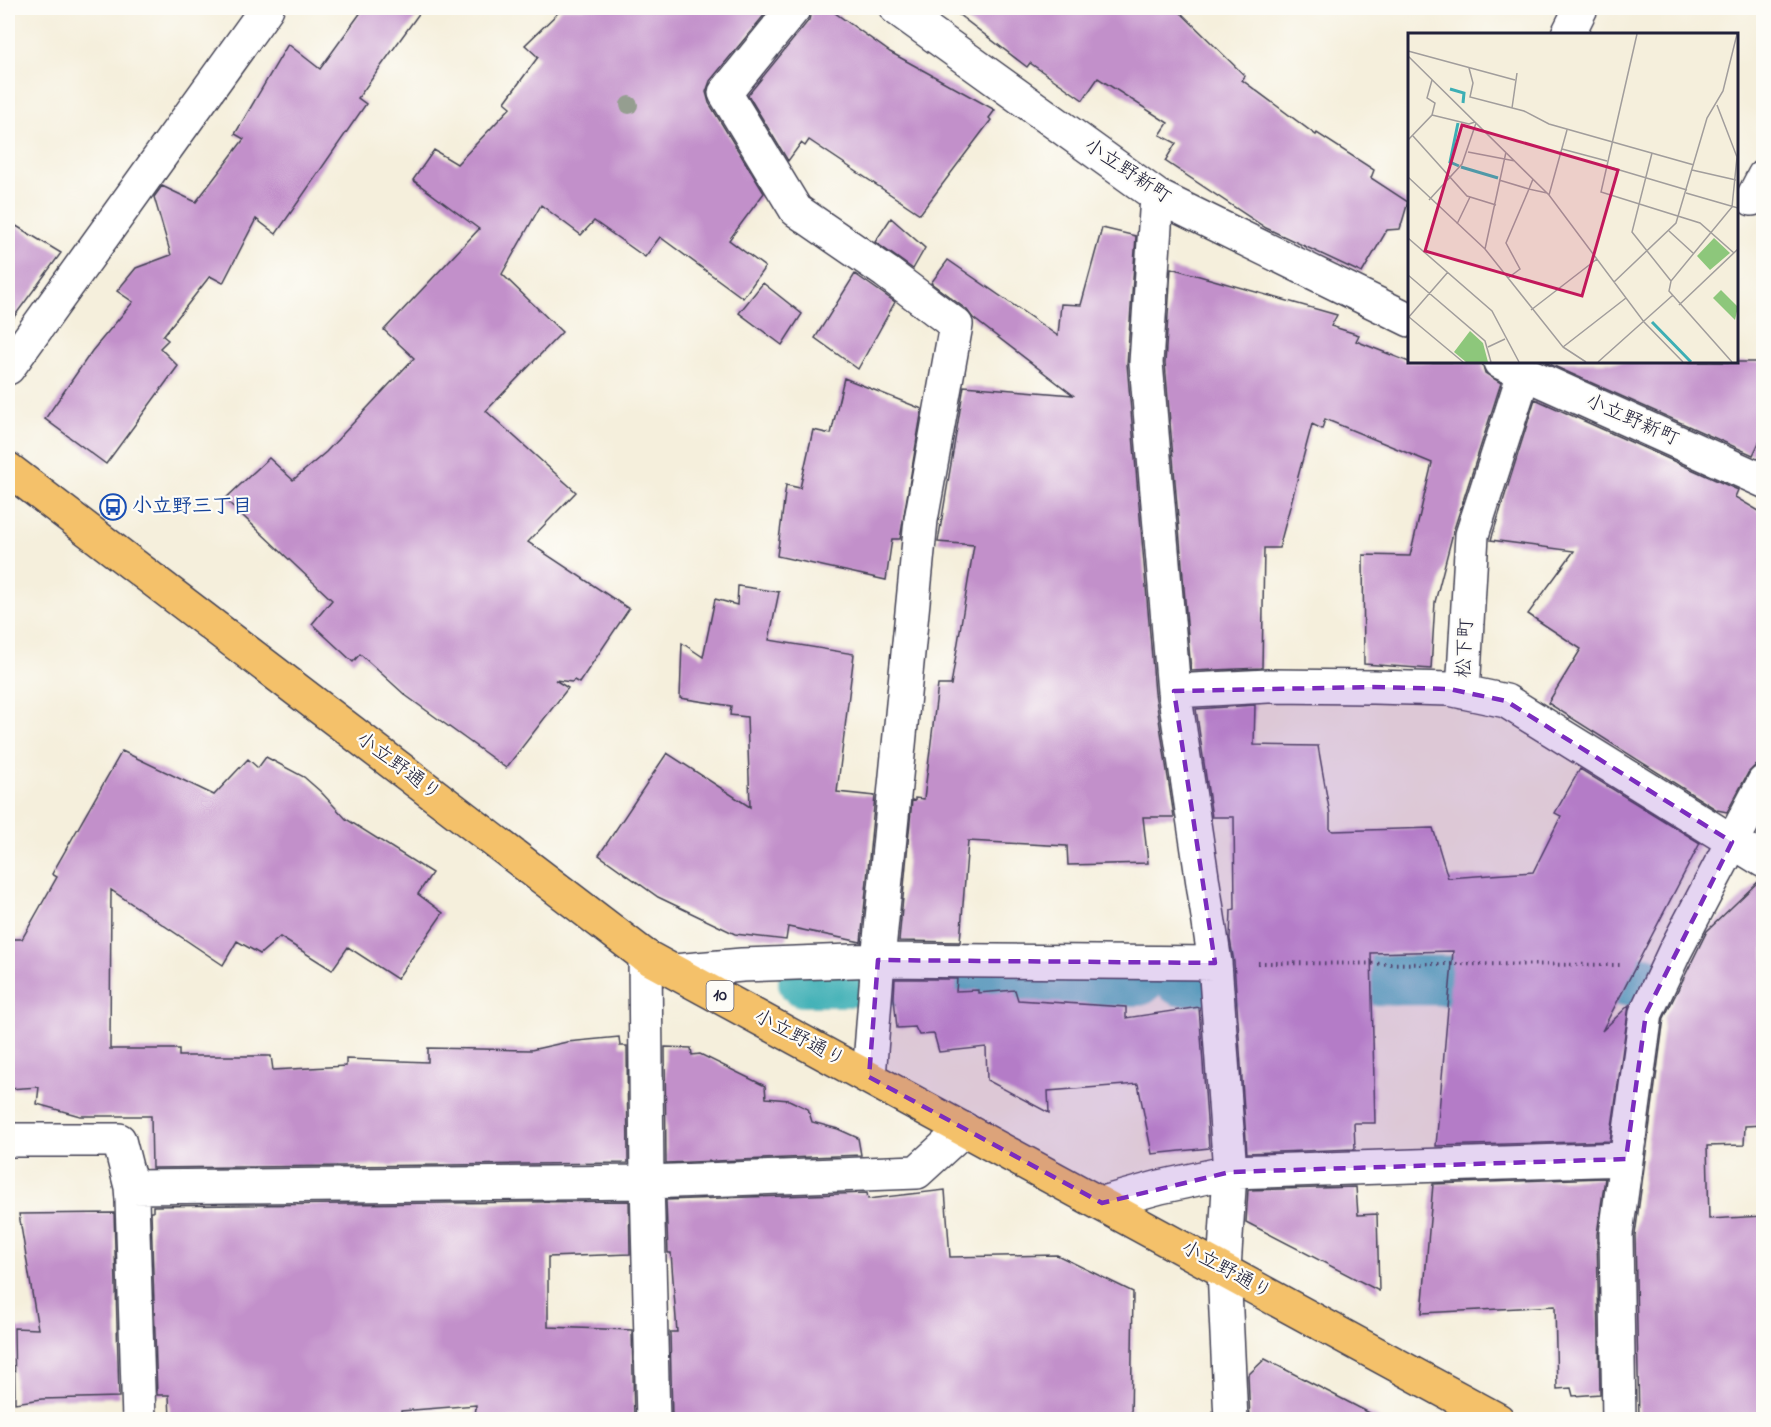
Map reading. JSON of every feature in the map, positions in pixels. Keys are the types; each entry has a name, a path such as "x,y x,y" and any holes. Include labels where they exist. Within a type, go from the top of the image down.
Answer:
{"main road":[{"name":"小立野通り","path":"8,469 645,956 1224,1269 1481,1416"}],"street":[{"path":"8,368 267,8"},
{"path":"794,8 725,93 796,210 956,325 921,520 869,1077"},
{"name":"小立野新町","path":"896,8 1157,196 1408,319"},
{"path":"1568,33 1581,8"},
{"path":"1157,196 1146,363 1174,692 1215,963 1230,1172 1224,1269 1231,1419"},
{"name":"小立野新町","path":"1512,367 1764,481"},
{"name":"松下町","path":"1512,367 1472,535 1463,692 1506,700 1764,861"},
{"path":"1174,692 1268,686 1373,687 1463,692"},
{"path":"1619,1419 1616,1234 1646,1012 1764,782"},
{"path":"645,956 647,1182 653,1419"},
{"path":"674,971 742,965 879,960 1215,963"},
{"path":"131,1187 647,1182 917,1172 964,1129"},
{"path":"8,1140 118,1140 131,1187 139,1419"},
{"path":"1102,1203 1160,1187 1230,1172 1626,1159"}],"path":[{"path":"1215,963 1668,966"}],"highlighted area":[{"path":"1373,687 1449,689 1506,701 1732,842 1646,1013 1626,1159 1230,1172 1102,1203 869,1077 878,960 1215,963 1174,691"}],"building":[{"path":"364,8 423,8 358,98 366,104 276,234 256,219 223,283 210,276 163,336 168,340 160,348 178,366 106,464 45,419 92,351 133,302 117,291 136,268 171,255 154,197 162,186 196,202 244,139 235,134 288,44 320,69"},
{"path":"563,8 770,8 710,81 706,92 709,103 764,193 729,240 765,267 743,298 660,237 645,257 594,221 581,235 541,205 502,274 562,332 486,411 576,492 528,542 629,609 579,683 574,680 572,682 555,680 568,688 506,768 405,695 360,654 353,662 312,624 332,600 225,499 269,458 293,480 326,452 414,358 384,330 479,229 413,180 434,150 457,164 511,107 505,102 538,57 525,45"},
{"path":"812,8 828,8 890,52 995,110 989,118 991,120 920,214 809,140 805,146 801,143 788,161 748,95 809,20"},
{"path":"950,8 1176,8 1245,76 1242,80 1316,135 1317,133 1374,170 1371,178 1408,202 1400,229 1387,230 1362,273 1266,228 1165,161 1176,143 1160,135 1168,123 1098,78 1083,100 1030,63 1027,67"},
{"path":"891,218 925,248 913,269 875,242"},
{"path":"8,221 61,253 8,325"},
{"path":"1102,228 1136,236 1127,364 1155,693 1174,817 1143,817 1148,863 1068,865 1067,846 968,841 960,942 899,941 912,800 924,799 938,685 951,685 974,545 938,542 964,386 1073,395 931,283 948,260 1058,336 1061,304 1081,305"},
{"path":"1171,268 1337,315 1331,326 1359,335 1356,341 1408,363 1482,363 1485,373 1501,383 1454,529 1435,602 1431,669 1364,664 1363,555 1410,556 1432,463 1325,419 1322,429 1312,424 1279,548 1264,548 1262,668 1191,671 1165,363"},
{"path":"855,274 895,302 858,369 815,338"},
{"path":"763,283 802,314 782,345 739,313"},
{"path":"1764,362 1764,432 1753,455 1547,363"},
{"path":"844,378 922,409 900,539 892,539 886,580 777,556 786,485 800,488 813,430 831,434"},
{"path":"1535,399 1738,490 1735,497 1764,514 1764,763 1755,766 1748,773 1727,812 1717,810 1548,703 1581,649 1528,614 1574,551 1491,540"},
{"path":"738,586 779,592 769,640 854,654 837,792 875,796 861,942 788,927 786,940 735,934 658,897 599,855 667,753 750,807 747,717 730,715 731,706 680,698 682,643 703,657 715,599 737,605"},
{"path":"1255,705 1254,745 1318,746 1330,814 1330,829 1333,831 1433,828 1448,878 1533,872 1561,816 1555,813 1580,769 1700,843 1602,1031 1629,1005 1610,1141 1436,1146 1453,951 1371,953 1375,1123 1354,1123 1355,1149 1247,1153 1234,962 1230,939 1231,910 1235,909 1234,817 1212,817 1196,709"},
{"path":"122,751 214,795 248,759 258,768 266,757 304,777 346,819 432,873 418,894 443,913 397,979 348,947 332,970 280,937 260,954 237,941 223,965 111,890 110,1049 179,1049 179,1056 271,1056 273,1070 346,1066 346,1059 428,1062 428,1048 531,1050 567,1042 619,1037 620,1046 627,1046 628,1163 152,1168 151,1116 80,1116 37,1104 39,1087 8,1089 8,939 22,939 57,877 52,874"},
{"path":"1761,879 1764,880 1764,1125 1745,1126 1744,1145 1707,1146 1709,1219 1764,1216 1764,1419 1639,1419 1635,1235 1664,1018 1707,931"},
{"path":"895,979 957,979 956,991 978,990 978,993 1015,990 1018,1000 1126,1007 1126,1018 1199,1007 1209,1148 1152,1154 1138,1084 1048,1091 1049,1113 987,1080 986,1047 939,1052 934,1034 919,1035 915,1027 897,1028"},
{"path":"665,1047 691,1048 692,1055 700,1054 765,1086 766,1098 789,1100 808,1109 812,1122 838,1129 858,1138 861,1155 666,1163"},
{"path":"1605,1178 1597,1234 1600,1394 1573,1396 1571,1388 1557,1389 1555,1306 1422,1313 1433,1184"},
{"path":"1356,1187 1358,1215 1377,1214 1379,1291 1246,1222 1248,1190"},
{"path":"945,1190 950,1257 1057,1255 1133,1292 1131,1419 672,1418 670,1332 677,1332 671,1253 668,1253 666,1200 867,1193 868,1199"},
{"path":"629,1201 630,1254 548,1257 548,1327 632,1330 634,1419 475,1419 476,1405 401,1411 401,1419 170,1419 169,1395 157,1395 151,1212 153,1212 153,1206"},
{"path":"114,1213 119,1397 42,1399 15,1403 14,1328 38,1329 19,1214"},
{"path":"1265,1359 1381,1419 1250,1419 1248,1375"}],"waterway":[{"path":"1180,981 1205,980"},
{"path":"1233,980 1646,981"},
{"path":"889,981 1139,981"},
{"path":"803,982 862,982"}],"place":[{"name":"小立野三丁目","path":"113,507"}]}
